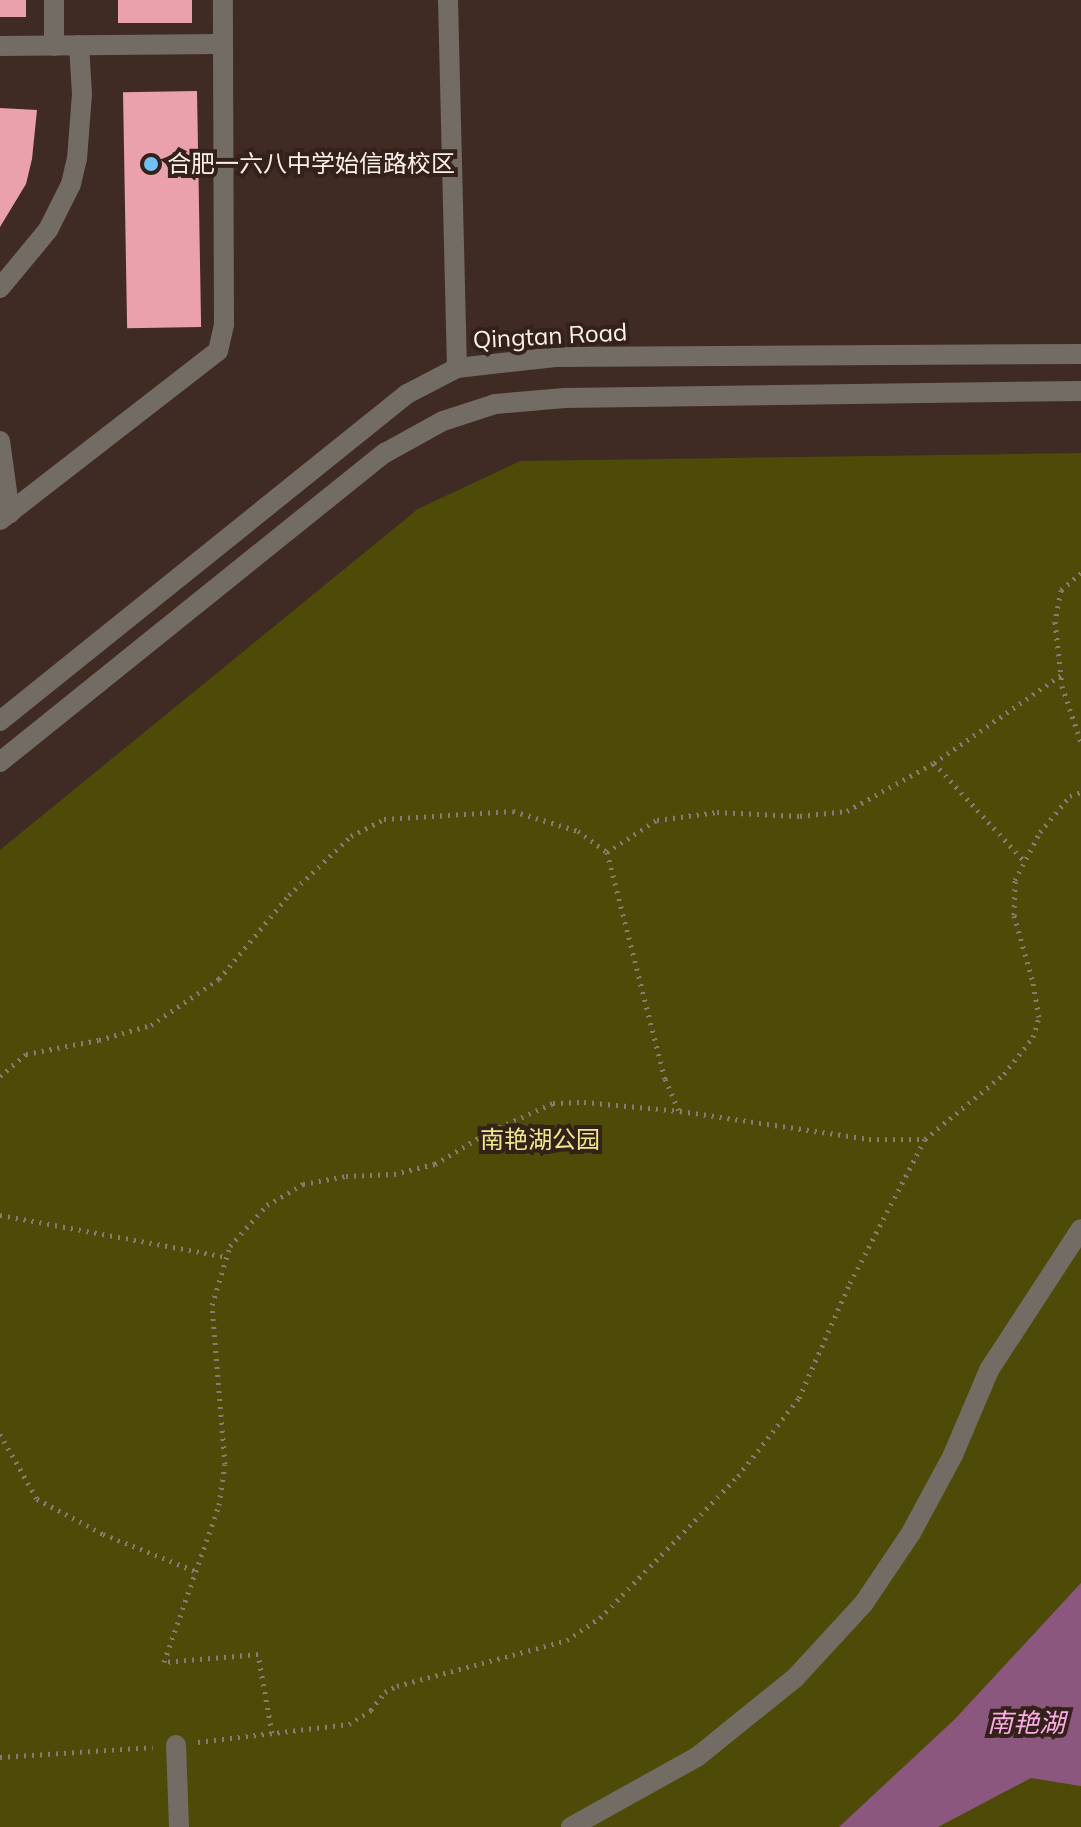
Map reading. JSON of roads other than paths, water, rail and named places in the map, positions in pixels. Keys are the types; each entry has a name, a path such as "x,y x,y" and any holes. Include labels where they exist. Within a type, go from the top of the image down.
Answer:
{"street":[{"path":"54,0 54,46"},
{"path":"5,516 218,351 224,324 223,0"},
{"path":"448,0 457,368"},
{"path":"0,46 221,44"},
{"path":"0,288 48,230 71,184 77,159 82,94 79,45"},
{"name":"Qingtan Road","path":"0,721 407,394 457,368 555,357 1081,354"},
{"path":"0,762 385,453 443,421 495,404 565,398 1081,391"},
{"path":"0,441 5,516"},
{"path":"571,1827 697,1757 795,1678 864,1603 911,1533 953,1455 989,1370 1081,1229"},
{"path":"176,1745 179,1827"}],"water":[{"name":"南艳湖","path":"1081,1583 1081,1786 1031,1778 938,1827 839,1827 955,1719"}],"place":[{"name":"合肥一六八中学始信路校区","path":"151,164"}],"park label":[{"name":"南艳湖公园","path":"540,1140"}]}
